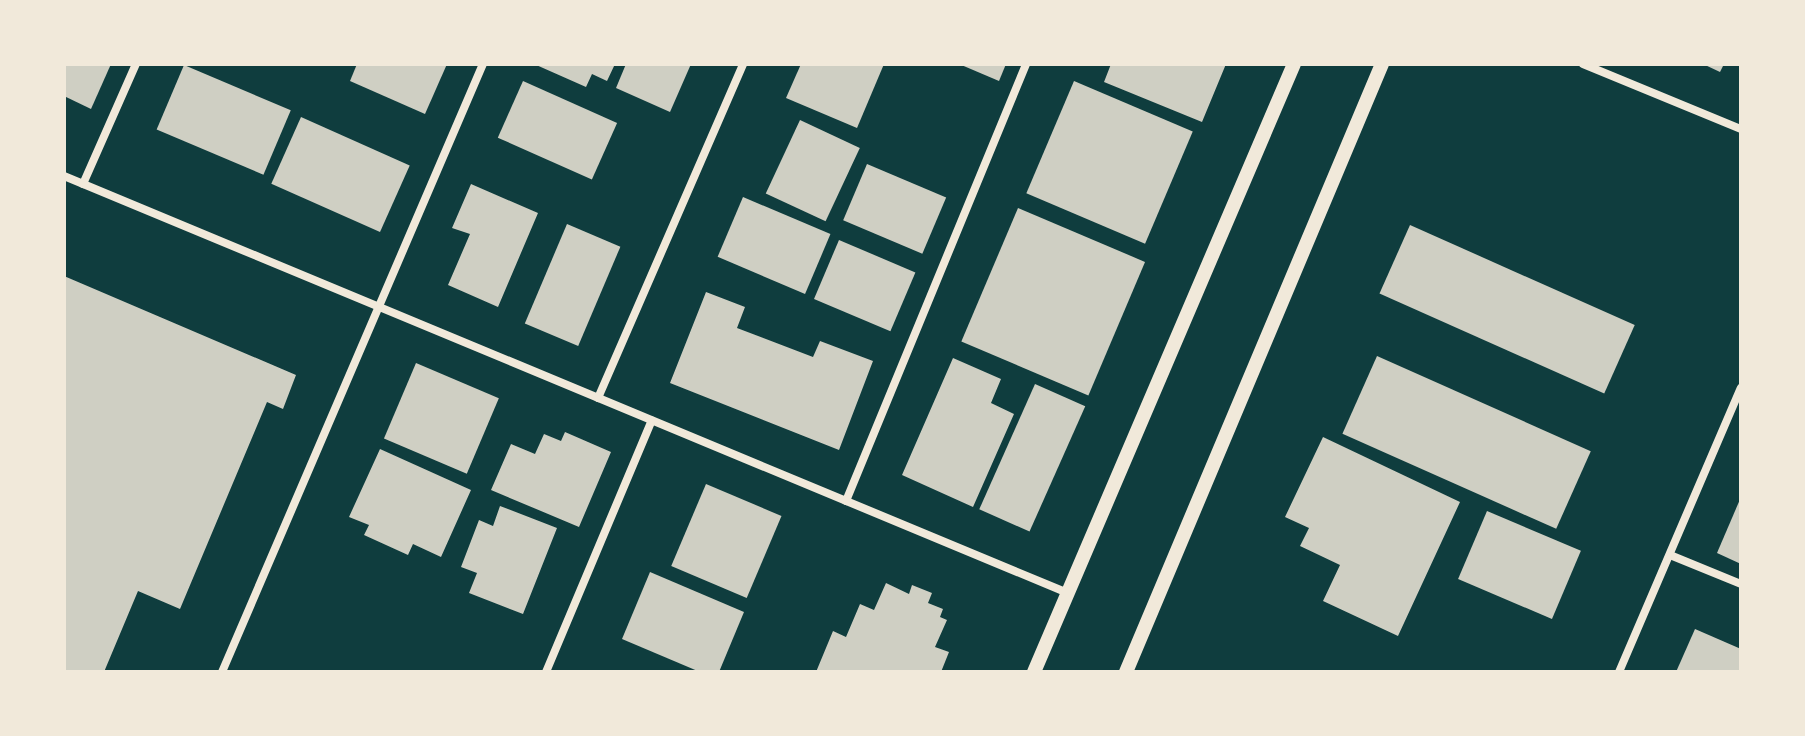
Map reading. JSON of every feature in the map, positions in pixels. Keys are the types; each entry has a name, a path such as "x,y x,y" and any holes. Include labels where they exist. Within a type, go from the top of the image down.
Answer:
{"street":[{"path":"83,184 136,64"},
{"path":"222,672 483,64"},
{"path":"598,398 743,64"},
{"path":"846,501 1026,64"},
{"path":"1034,672 1294,64"},
{"path":"1126,672 1382,64"},
{"path":"1583,64 1741,129"},
{"path":"64,176 1068,593"},
{"path":"1619,672 1741,388"},
{"path":"546,672 652,420"},
{"path":"1670,555 1741,584"}],"building":[{"path":"64,64 111,64 91,109 64,96"},
{"path":"357,64 447,64 425,114 350,81"},
{"path":"534,64 615,64 607,81 592,74 586,87"},
{"path":"626,64 691,64 670,112 616,88"},
{"path":"801,64 884,64 857,128 786,98"},
{"path":"959,64 1006,64 999,81"},
{"path":"1111,64 1226,64 1202,122 1104,82"},
{"path":"1703,64 1724,64 1720,72"},
{"path":"184,65 291,110 263,175 157,129"},
{"path":"523,81 617,123 592,180 498,138"},
{"path":"1074,81 1193,131 1145,244 1026,193"},
{"path":"301,117 410,165 380,232 271,184"},
{"path":"800,120 860,148 826,221 766,193"},
{"path":"867,164 946,198 922,254 843,220"},
{"path":"471,184 538,213 498,307 448,285 470,234 452,228"},
{"path":"743,197 830,234 805,294 718,257"},
{"path":"1018,208 1145,262 1088,395 961,341"},
{"path":"567,224 620,247 578,346 525,323"},
{"path":"1410,225 1635,325 1604,394 1379,294"},
{"path":"839,240 915,272 890,331 814,299"},
{"path":"64,276 296,375 283,409 267,402 180,609 138,591 104,672 64,672"},
{"path":"706,292 745,307 737,328 813,357 820,341 873,361 839,450 670,383"},
{"path":"1377,356 1591,451 1556,529 1342,434"},
{"path":"953,358 1001,379 991,403 1014,414 973,507 902,475"},
{"path":"416,363 499,398 467,474 384,438"},
{"path":"1035,384 1085,406 1030,532 979,509"},
{"path":"565,432 611,452 579,527 491,490 511,444 535,454 544,434 561,441"},
{"path":"1323,437 1460,502 1398,636 1323,601 1340,565 1300,546 1309,528 1285,517"},
{"path":"380,449 471,490 441,557 413,544 408,555 364,535 369,525 349,517"},
{"path":"706,484 781,516 747,598 671,566"},
{"path":"1741,497 1741,564 1717,553"},
{"path":"500,506 557,528 523,614 469,593 477,573 461,567 479,520 493,526"},
{"path":"1487,511 1581,551 1552,619 1458,579"},
{"path":"650,572 744,612 719,672 700,672 622,639"},
{"path":"886,583 909,594 912,585 932,593 928,603 943,609 940,617 947,620 935,647 949,652 941,672 816,672 833,631 846,637 860,604 874,610"},
{"path":"1695,629 1741,649 1741,672 1676,672"}]}
